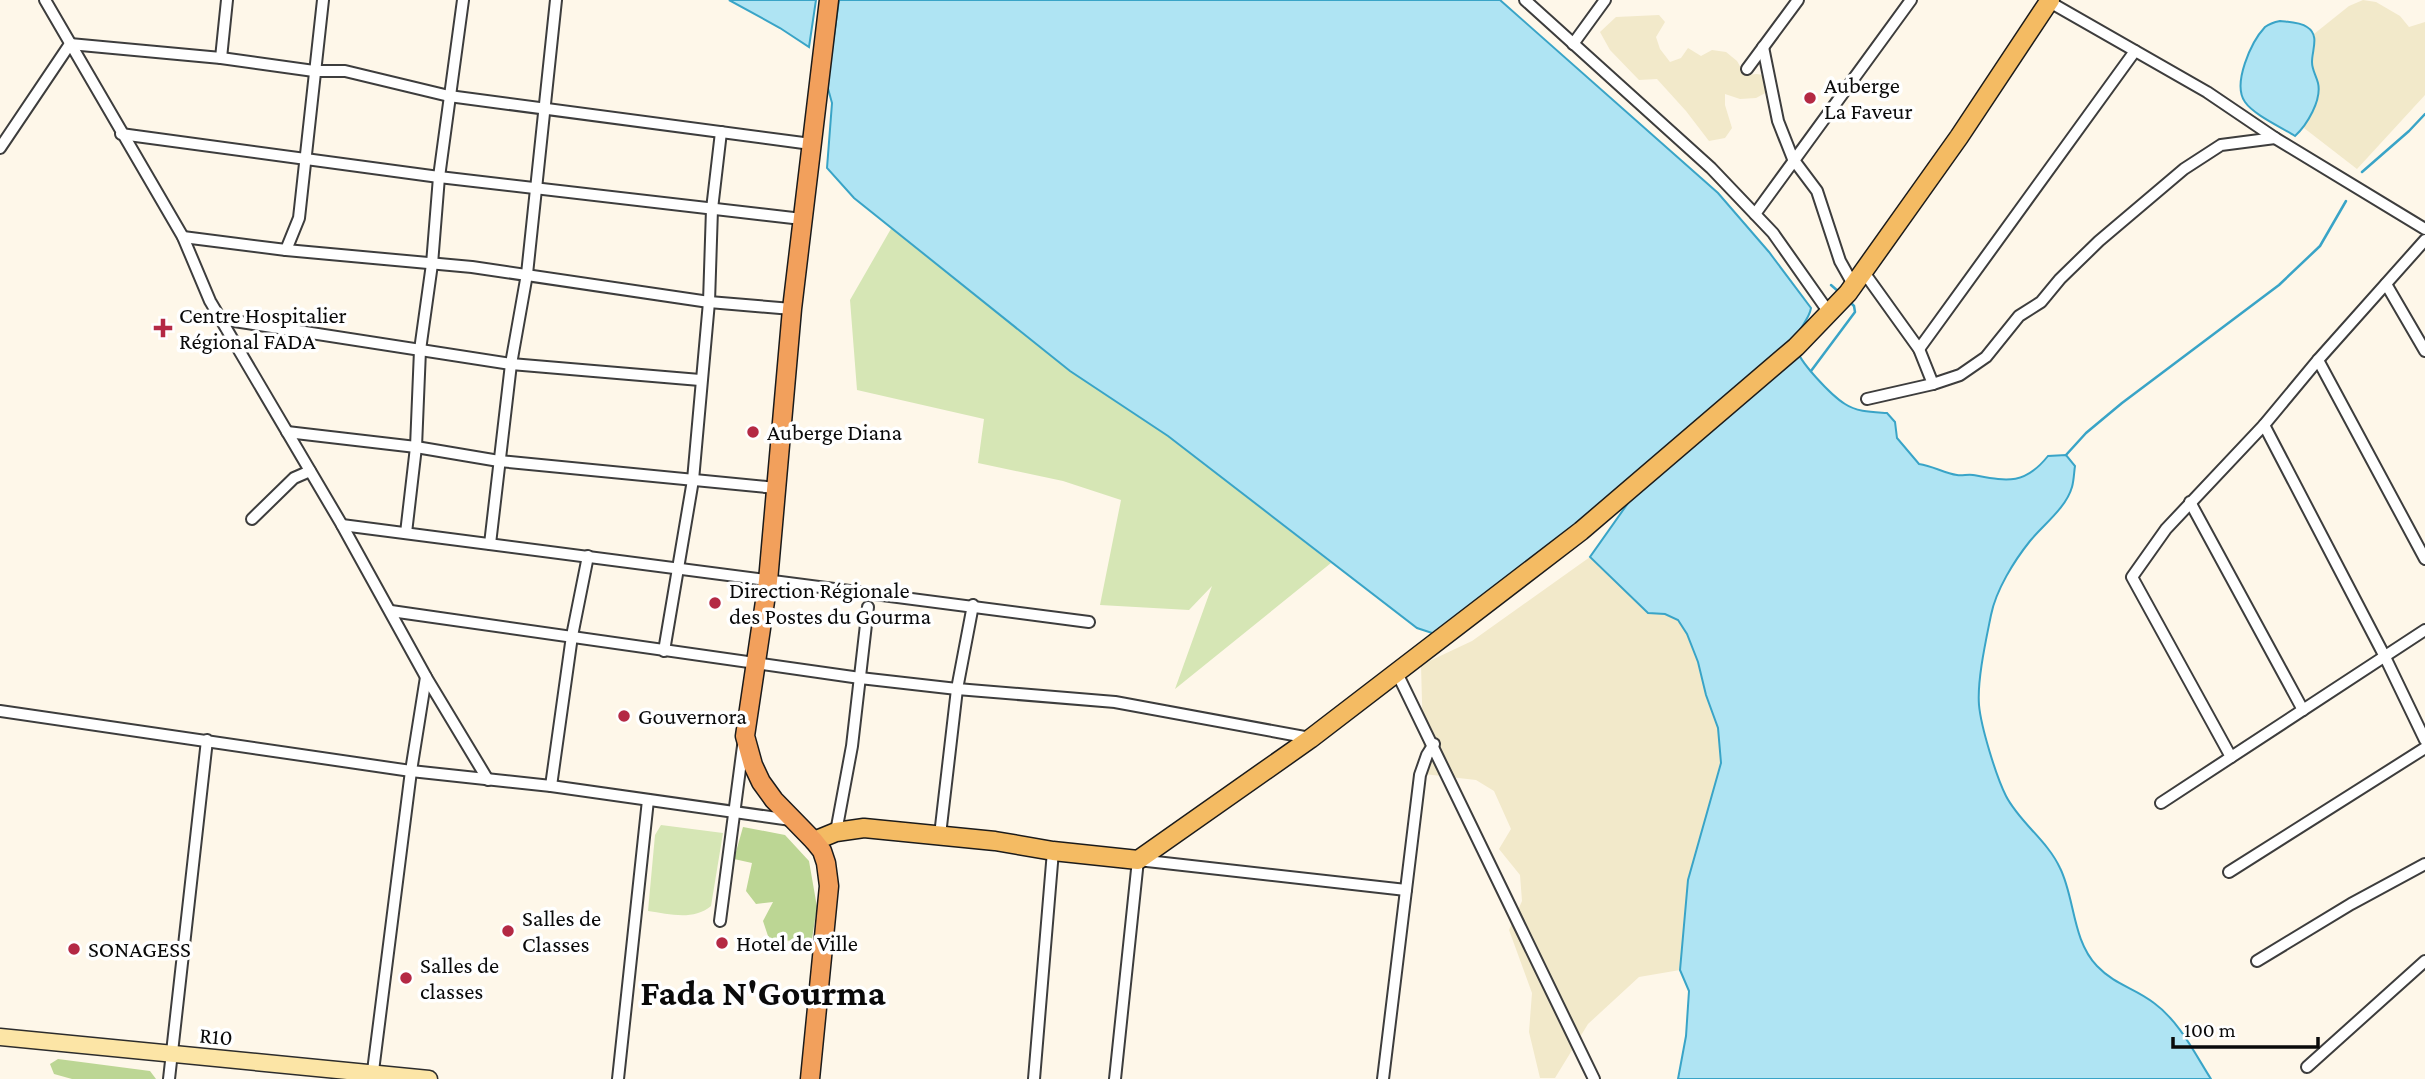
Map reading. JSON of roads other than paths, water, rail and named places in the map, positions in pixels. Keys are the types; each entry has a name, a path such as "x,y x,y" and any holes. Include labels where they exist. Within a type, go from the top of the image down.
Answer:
{"highway":[{"path":"810,1079 829,886 826,863 814,841 792,820 761,782 744,736 768,581 792,309 829,0"}],"main road":[{"path":"814,841 836,832 864,828 995,841 1053,851 1138,860 1398,673 1647,476 1796,348 1847,293 1959,137 2048,1"},
{"name":"R10","path":"0,1037 372,1076 429,1079"}],"street":[{"path":"45,0 183,237 210,301 342,524 426,677 488,780"},
{"path":"221,58 228,0"},
{"path":"286,250 299,218 323,0"},
{"path":"406,533 416,447 420,350 432,264 439,177 463,0"},
{"path":"490,544 511,364 527,274 556,0"},
{"path":"1525,0 1711,168 1773,233 1919,349 1933,384"},
{"path":"1573,44 1605,0"},
{"path":"1747,69 1798,0"},
{"path":"1755,214 1911,0"},
{"path":"2048,1 2207,92 2275,138 2425,229"},
{"path":"70,44 221,58 314,71 345,71 449,96 811,144"},
{"path":"0,148 70,44"},
{"path":"1763,47 1778,121 1793,159 1817,191 1840,261 1847,293"},
{"path":"1919,349 2135,51"},
{"path":"664,651 693,480 709,302 712,209 721,132"},
{"path":"121,134 439,177 802,219"},
{"path":"1867,399 1960,375 1986,357 2019,316 2041,302 2099,241 2184,169 2221,145 2275,138"},
{"path":"183,237 527,274 709,302 792,309"},
{"path":"2231,757 2132,577 2166,528 2264,425 2425,240"},
{"path":"2386,284 2424,348"},
{"path":"221,318 511,364 700,380"},
{"path":"2318,360 2425,559"},
{"path":"2264,425 2384,655 2425,740"},
{"path":"287,432 416,447 499,461 776,488"},
{"path":"252,519 294,478 310,471"},
{"path":"2190,502 2303,710"},
{"path":"342,524 1089,622"},
{"path":"551,786 572,636 588,556"},
{"path":"940,835 957,690 973,605"},
{"path":"836,832 852,746 868,607"},
{"path":"391,611 860,678 957,690 1115,702 1310,738"},
{"path":"2161,803 2425,629"},
{"path":"1398,673 1594,1079"},
{"path":"372,1076 411,771 426,677"},
{"path":"0,711 411,771 551,786 792,820"},
{"path":"720,921 744,736"},
{"path":"169,1079 207,740"},
{"path":"1383,1079 1420,775 1434,744"},
{"path":"2230,872 2425,748"},
{"path":"618,1079 648,800"},
{"path":"1034,1079 1053,851"},
{"path":"1115,1079 1138,860 1406,890"},
{"path":"2257,961 2351,904 2425,864"},
{"path":"2307,1067 2425,961"}],"water":[{"path":"729,0 816,0 809,47 780,28"},
{"path":"839,0 1500,0 1718,193 1769,252 1811,308 1797,337 1798,353 1816,378 1839,400 1860,410 1887,413 1895,422 1897,438 1919,464 1952,474 2014,479 2031,472 2048,456 2066,455 2075,466 2072,487 2065,502 2018,557 1993,605 1979,684 1983,726 2006,796 2060,868 2078,931 2089,956 2111,978 2163,1010 2186,1038 2211,1079 1678,1079 1686,1036 1689,991 1680,970 1688,880 1721,763 1718,728 1687,634 1678,620 1665,614 1648,613 1590,557 1645,479 1444,637 1417,628 1168,436 1070,371 854,198 827,168 832,103 827,85"},
{"path":"2280,21 2304,25 2311,30 2314,38 2312,62 2318,83 2318,97 2309,119 2295,136 2255,112 2245,102 2242,94 2242,74 2254,43 2265,27"}],"waterway":[{"path":"2362,172 2425,114"},
{"path":"2066,455 2086,433 2122,403 2279,285 2320,246 2346,201"},
{"path":"1831,285 1839,292"},
{"path":"1811,371 1855,312 1849,301"}],"place":[{"name":"Auberge La Faveur","path":"1810,98"},
{"name":"Centre Hospitalier Régional FADA","path":"163,328"},
{"name":"Auberge Diana","path":"753,432"},
{"name":"Direction Régionale des Postes du Gourma","path":"715,603"},
{"name":"Gouvernora","path":"624,716"},
{"name":"Salles de Classes","path":"508,931"},
{"name":"Hotel de Ville","path":"722,943"},
{"name":"SONAGESS","path":"74,949"},
{"name":"Salles de classes","path":"406,978"}],"district":[{"name":"Fada N'Gourma","path":"763,992"}]}
